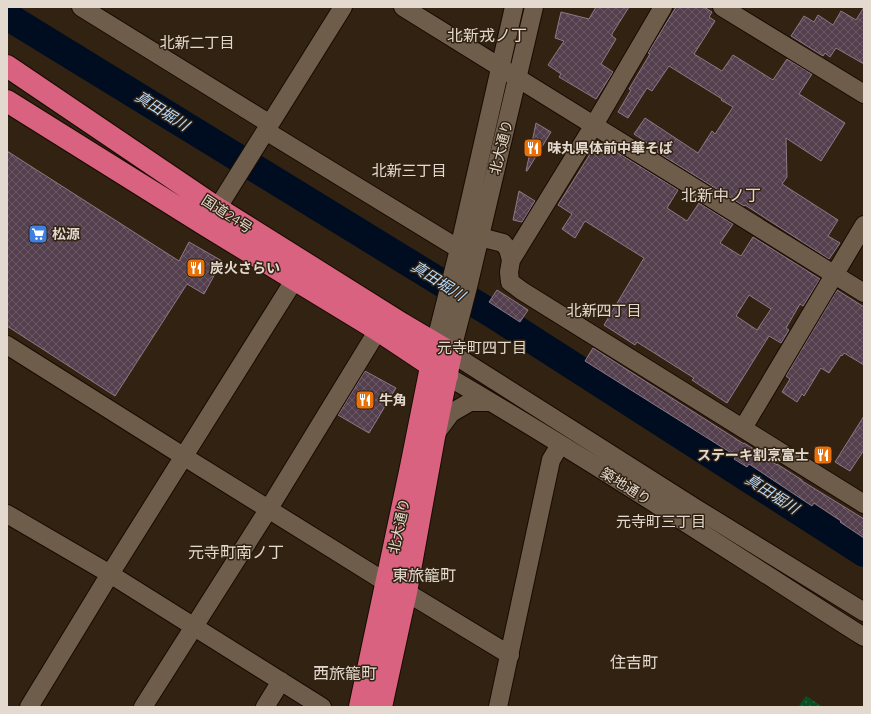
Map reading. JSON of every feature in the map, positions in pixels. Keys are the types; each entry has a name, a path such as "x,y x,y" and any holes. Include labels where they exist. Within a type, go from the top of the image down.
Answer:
{"highway":[{"name":"国道24号","path":"11,70 294,279 378,330 439,371"},
{"name":"国道24号","path":"7,101 443,349"},
{"name":"北大通り","path":"360,707 387,583 439,371 443,349"},
{"name":"北大通り","path":"381,707 406,592 434,437 439,371"}],"street":[{"path":"81,7 459,249"},
{"path":"212,217 343,7"},
{"path":"403,7 864,293"},
{"name":"北大通り","path":"443,349 446,303 514,7"},
{"name":"北大通り","path":"443,349 461,314 534,7"},
{"path":"663,7 594,125 511,260 509,272 510,282 522,291 864,504"},
{"path":"722,7 864,94"},
{"path":"743,428 864,225"},
{"path":"480,237 503,243 508,249 511,260"},
{"path":"29,707 294,279"},
{"path":"143,707 268,510 378,330"},
{"path":"7,344 268,510 387,583"},
{"name":"築地通り","path":"443,349 864,612"},
{"name":"築地通り","path":"439,371 492,402 864,637"},
{"path":"434,437 451,413 470,402 492,402"},
{"path":"498,707 551,460 560,445"},
{"path":"7,514 110,574 322,707"},
{"path":"406,592 510,655"},
{"path":"265,707 281,681"}],"green space":[{"path":"806,696 823,707 798,707"}],"building":[{"path":"596,7 629,7 612,34 612,36 616,39 601,64 613,72 596,99 559,77 561,74 548,65 564,41 555,38 561,12 589,19"},
{"path":"676,7 704,7 712,12 709,17 715,21 694,54 722,71 733,55 773,80 787,59 812,74 799,94 845,123 821,161 786,138 787,177 782,184 838,220 828,236 840,243 829,259 745,205 744,206 657,152 658,150 634,134 645,118 698,153 712,131 715,134 733,107 721,100 722,99 669,66 652,91 647,88 628,118 618,112 631,90 629,89 650,54 648,53"},
{"path":"864,7 864,64 836,48 830,57 825,53 823,56 791,36 804,16 814,22 818,15 833,25 841,11 856,20"},
{"path":"536,123 551,132 526,171"},
{"path":"597,143 613,154 615,151 678,190 667,208 687,221 699,203 733,224 720,243 741,256 753,237 820,279 803,306 800,304 786,328 789,330 781,343 769,336 727,403 692,380 694,378 637,342 635,345 604,325 644,258 585,221 575,238 562,229 572,214 558,205","holes":["749,295 771,309 757,330 736,316"]},
{"path":"7,151 179,261 189,242 222,261 204,294 187,284 115,396 7,326"},
{"path":"519,191 535,201 522,222 513,220"},
{"path":"497,290 528,310 520,322 489,302"},
{"path":"837,290 864,307 864,365 844,353 829,373 821,368 804,396 802,394 797,402 782,392 790,379 786,376"},
{"path":"593,348 864,519 864,538 814,503 812,506 749,464 747,467 734,459 736,456 585,361"},
{"name":"牛角","path":"365,371 396,388 369,433 338,415"},
{"path":"864,416 864,450 850,471 835,462"}],"waterway":[{"name":"真田堀川","path":"7,16 494,315 864,553"}],"place":[{"name":"味丸県体前中華そば","path":"533,148"},
{"name":"松源","path":"38,234"},
{"name":"炭火さらい","path":"196,268"},
{"name":"牛角","path":"365,400"},
{"name":"ステーキ割烹富士","path":"823,455"}],"district":[{"name":"北新戎ノ丁","path":"487,35"},
{"name":"北新二丁目","path":"197,43"},
{"name":"北新三丁目","path":"409,171"},
{"name":"北新中ノ丁","path":"721,195"},
{"name":"北新四丁目","path":"604,311"},
{"name":"元寺町四丁目","path":"482,348"},
{"name":"元寺町三丁目","path":"661,522"},
{"name":"元寺町南ノ丁","path":"236,552"},
{"name":"東旅籠町","path":"424,575"},
{"name":"住吉町","path":"634,662"},
{"name":"西旅籠町","path":"345,673"}]}
